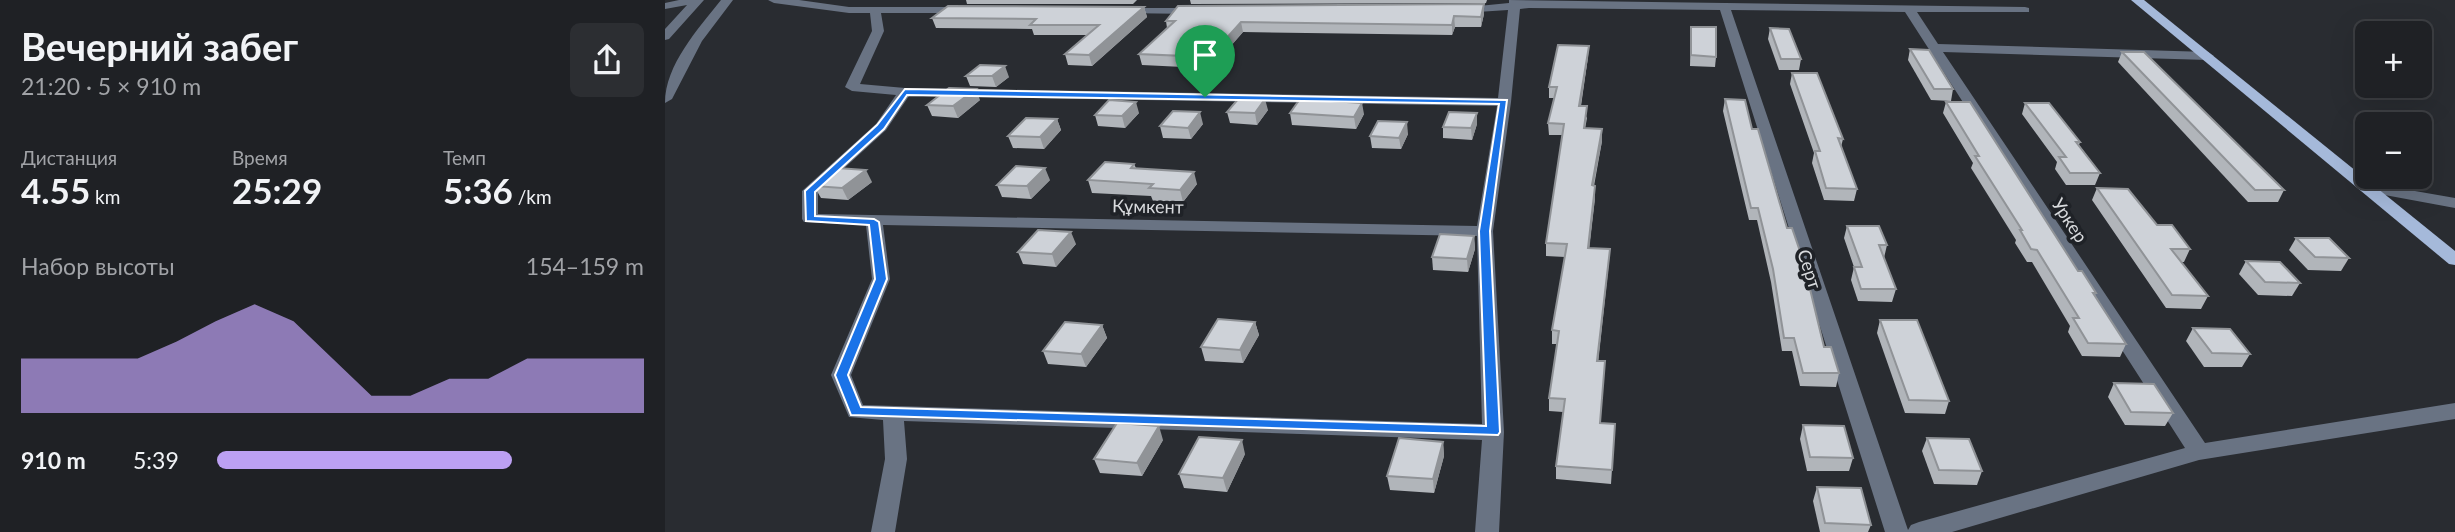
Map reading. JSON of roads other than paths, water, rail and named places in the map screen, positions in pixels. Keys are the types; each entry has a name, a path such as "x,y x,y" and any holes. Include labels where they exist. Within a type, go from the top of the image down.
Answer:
{"main road":[{"path":"2137,0 2355,177"},
{"path":"2149,0 2203,48 2206,55"},
{"path":"2370,189 2455,260"}],"street":[{"path":"665,6 698,0"},
{"path":"665,36 698,0"},
{"path":"665,99 696,40 727,0"},
{"path":"774,0 849,10 878,5 972,10"},
{"path":"1487,532 1493,432 1485,231 1504,102 1514,4"},
{"path":"1450,10 1514,4 2025,10"},
{"path":"878,5 879,31 852,87 905,92 1504,102"},
{"name":"Серт","path":"1724,6 1897,532"},
{"name":"Уркер","path":"1909,9 2199,452"},
{"path":"1109,11 1206,11"},
{"path":"1934,48 2206,55"},
{"name":"Құмкент","path":"905,92 881,127 810,191 810,219 1485,231"},
{"path":"2375,189 2455,203"},
{"path":"874,222 881,279 841,375 856,412 1493,432"},
{"path":"1919,532 2199,452 2455,411"},
{"path":"883,532 896,459 893,413"}]}
